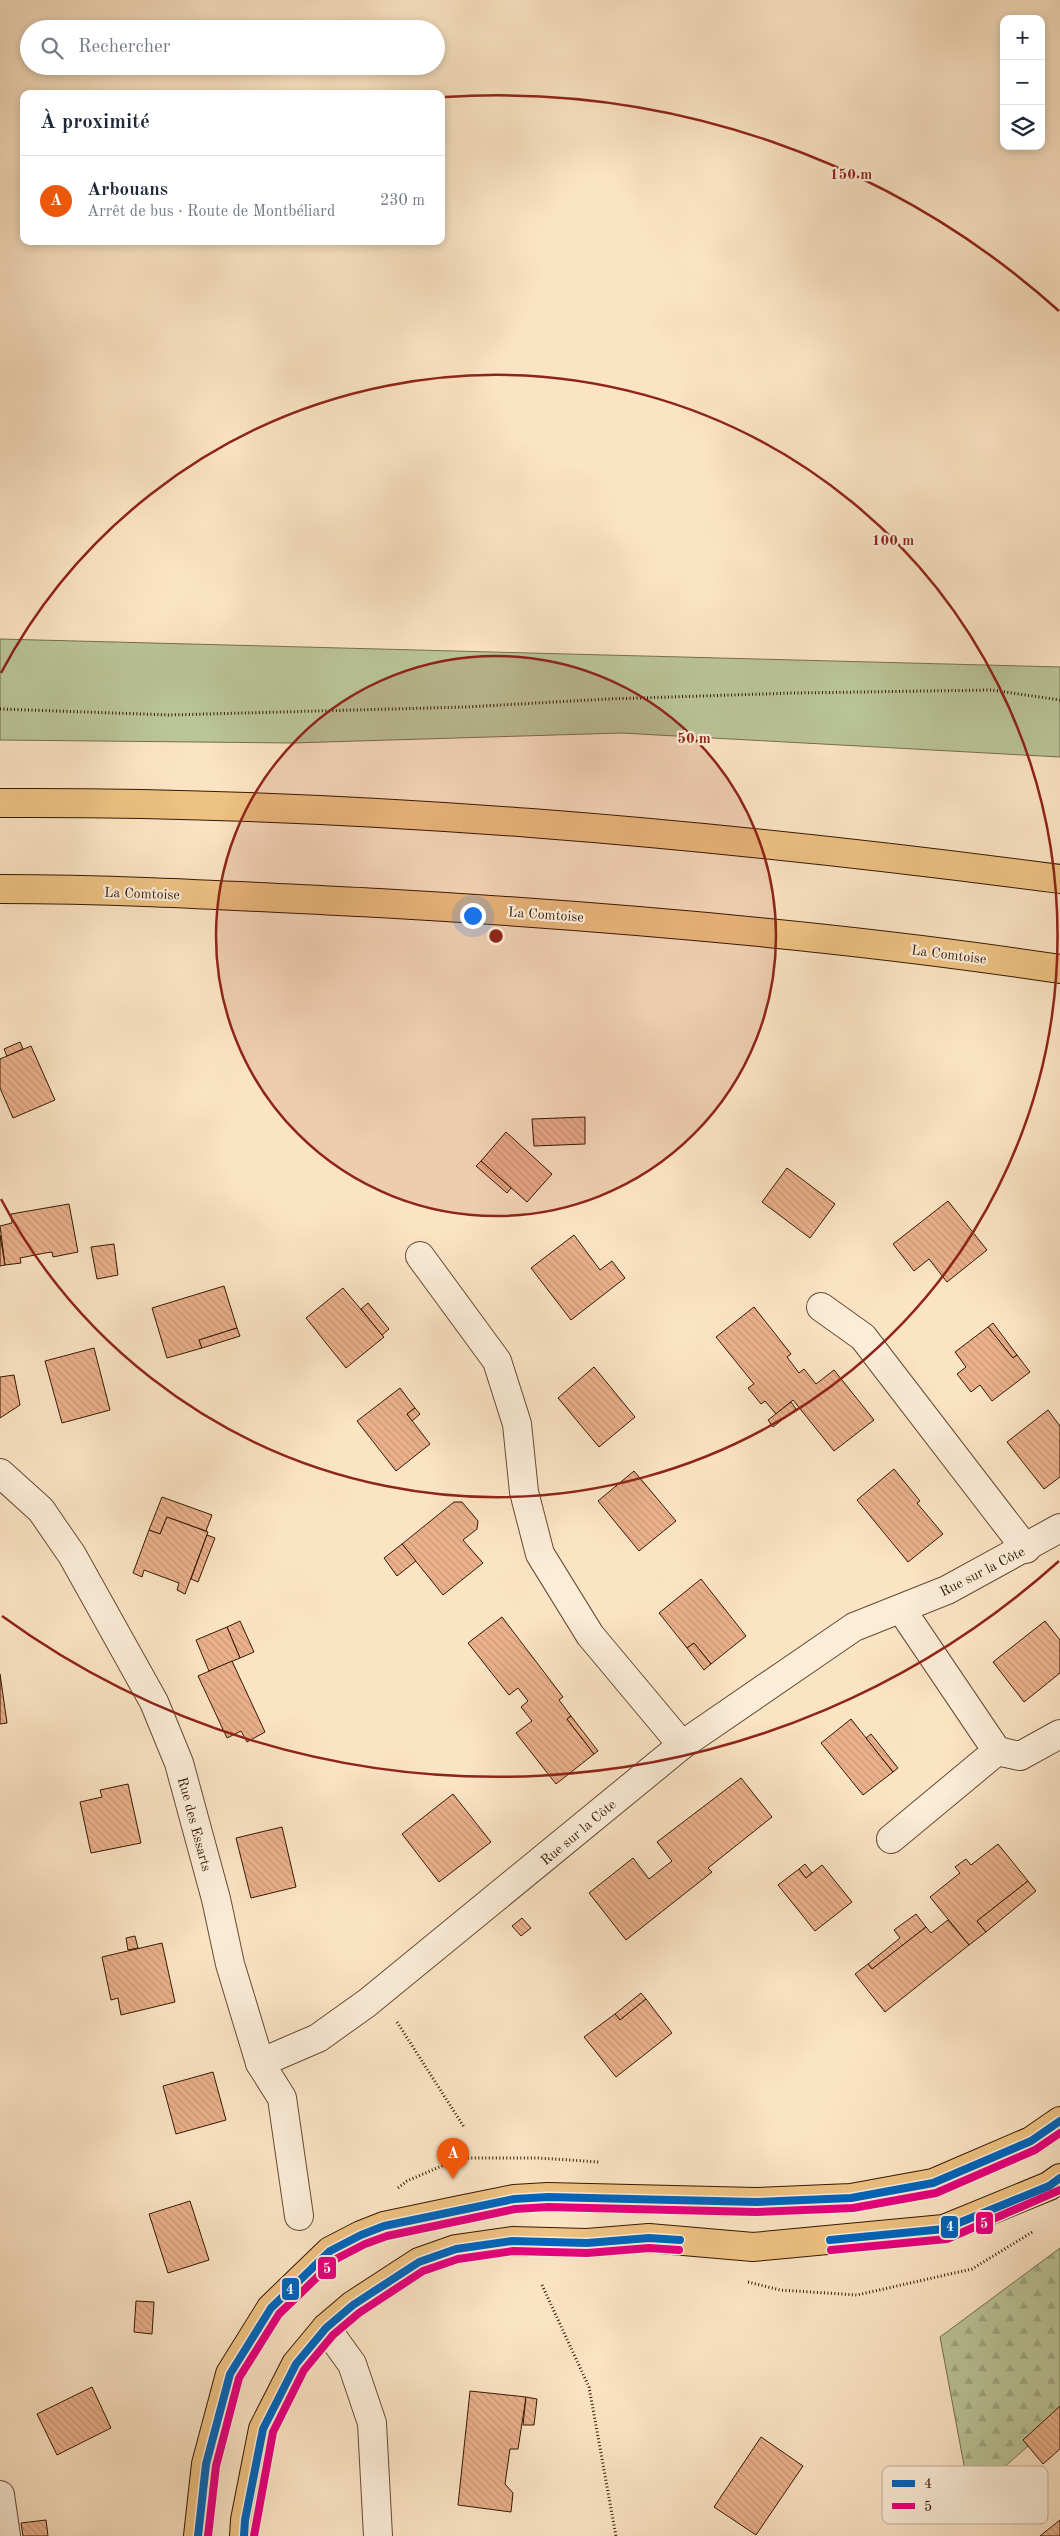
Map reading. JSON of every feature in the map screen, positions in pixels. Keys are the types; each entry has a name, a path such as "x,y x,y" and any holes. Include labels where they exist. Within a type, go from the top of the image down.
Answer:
{"main road":[{"path":"0,803 322,810 485,820 634,832 889,857 1060,879"},
{"name":"La Comtoise","path":"0,889 330,901 566,916 902,948 1060,969"},
{"path":"198,2536 206,2464 230,2374 271,2308 330,2251 361,2235 384,2226 514,2199 548,2197 756,2202 851,2198 933,2183 1031,2141 1060,2121"},
{"path":"244,2536 245,2520 263,2429 296,2364 326,2328 353,2304 419,2262 456,2249 512,2241 588,2243 649,2238 753,2247 944,2229 1049,2186 1060,2178"}],"street":[{"path":"420,1256 497,1362 517,1424 524,1492 540,1554 590,1635 682,1745"},
{"path":"821,1308 863,1337 1026,1549"},
{"name":"Rue des Essarts","path":"0,1474 41,1510 72,1555 154,1702 179,1763 216,1899 230,1964 260,2063 282,2098 299,2216"},
{"name":"Rue sur la Côte","path":"260,2063 318,2038 379,1994 682,1745 854,1626 947,1590 1026,1549 1060,1528"},
{"path":"900,1608 997,1751 1020,1756 1060,1734"},
{"path":"891,1839 997,1751"},
{"path":"326,2328 352,2364 372,2423 378,2536"},
{"path":"0,2495 6,2536"}],"path":[{"path":"0,709 170,715 466,707 726,696 991,690 1060,700"},
{"path":"379,1994 464,2127"},
{"path":"542,2284 589,2387 616,2536"}],"green space":[{"path":"0,639 1060,667 1060,757 621,733 292,743 0,740"},
{"path":"1060,2248 1060,2418 1005,2466 964,2466 940,2337"}],"building":[{"path":"20,1042 23,1049 7,1056 4,1049"},
{"path":"31,1046 55,1100 13,1118 0,1088 0,1059"},
{"path":"585,1117 585,1144 534,1146 532,1119"},
{"path":"506,1132 552,1174 527,1202 481,1161"},
{"path":"481,1161 511,1188 507,1193 476,1166"},
{"path":"787,1168 835,1204 810,1238 762,1202"},
{"path":"948,1201 987,1250 947,1282 929,1259 914,1271 893,1244"},
{"path":"69,1204 78,1252 53,1257 52,1252 45,1253 20,1258 21,1263 5,1265 0,1226 12,1223 11,1214"},
{"path":"0,1235 5,1265 0,1266"},
{"path":"574,1235 600,1270 612,1261 625,1278 571,1320 531,1268"},
{"path":"114,1244 118,1275 97,1279 91,1247"},
{"path":"224,1286 237,1328 199,1340 202,1348 167,1358 152,1308"},
{"path":"343,1288 384,1337 346,1368 306,1318"},
{"path":"368,1303 389,1329 382,1335 361,1309"},
{"path":"754,1307 791,1354 787,1357 799,1373 804,1369 816,1384 834,1370 874,1420 834,1451 793,1400 776,1414 765,1401 761,1404 748,1388 754,1384 716,1337"},
{"path":"993,1323 1017,1355 1013,1358 988,1327"},
{"path":"988,1327 1013,1358 1017,1355 1030,1372 992,1401 980,1385 971,1392 957,1374 966,1367 955,1352"},
{"path":"237,1328 240,1336 202,1348 199,1340"},
{"path":"94,1348 110,1410 62,1423 45,1361"},
{"path":"594,1367 635,1417 599,1447 558,1398"},
{"path":"14,1375 20,1405 0,1418 0,1377"},
{"path":"400,1388 415,1408 407,1414 430,1444 396,1471 357,1421"},
{"path":"791,1402 796,1409 773,1427 768,1420"},
{"path":"415,1408 420,1414 412,1421 407,1414"},
{"path":"1048,1410 1060,1426 1060,1477 1044,1489 1007,1442"},
{"path":"894,1469 920,1501 917,1503 943,1534 908,1562 857,1500"},
{"path":"634,1471 676,1521 639,1551 598,1501"},
{"path":"162,1497 212,1515 206,1531 167,1517 160,1534 149,1530"},
{"path":"454,1502 462,1502 478,1521 477,1529 463,1540 483,1563 443,1595 402,1544"},
{"path":"167,1517 208,1532 185,1594 177,1590 179,1583 144,1570 142,1577 133,1573 149,1530 160,1534"},
{"path":"207,1535 215,1538 198,1582 191,1579"},
{"path":"402,1544 416,1561 397,1576 384,1558"},
{"path":"701,1579 746,1636 711,1664 694,1643 687,1648 659,1613"},
{"path":"502,1617 563,1697 559,1700 571,1716 567,1719 594,1754 556,1784 516,1733 532,1721 521,1707 528,1701 518,1688 509,1695 468,1643"},
{"path":"240,1621 254,1652 240,1658 227,1627"},
{"path":"1045,1621 1060,1640 1060,1673 1024,1702 993,1662"},
{"path":"227,1627 240,1658 209,1671 196,1640"},
{"path":"694,1643 711,1664 704,1670 687,1648"},
{"path":"232,1661 265,1732 247,1742 241,1731 227,1738 198,1676"},
{"path":"0,1674 7,1723 0,1724"},
{"path":"571,1716 598,1751 594,1754 567,1719"},
{"path":"851,1719 893,1772 863,1795 821,1743"},
{"path":"871,1734 898,1768 893,1772 866,1738"},
{"path":"741,1778 772,1817 708,1868 712,1872 626,1940 589,1893 633,1858 649,1879 672,1861 657,1842"},
{"path":"128,1784 141,1843 91,1853 80,1802 102,1797 100,1790"},
{"path":"453,1794 491,1842 439,1882 402,1834"},
{"path":"282,1827 296,1887 251,1898 236,1838"},
{"path":"998,1844 1028,1881 977,1921 986,1932 969,1945 930,1897 960,1873 955,1867 966,1859 971,1865"},
{"path":"805,1864 812,1873 806,1878 799,1869"},
{"path":"822,1865 852,1902 815,1931 778,1885 799,1869 806,1878"},
{"path":"1028,1881 1036,1891 986,1932 977,1921"},
{"path":"916,1914 926,1927 872,1969 868,1964 900,1938 894,1930"},
{"path":"522,1918 531,1928 521,1936 512,1926"},
{"path":"948,1920 969,1945 885,2012 855,1974 868,1964 872,1969 926,1927 931,1933"},
{"path":"135,1936 138,1948 128,1950 126,1938"},
{"path":"162,1943 175,2002 121,2015 118,1998 111,2000 102,1957"},
{"path":"641,1993 646,1999 620,2020 615,2014"},
{"path":"646,1999 672,2033 616,2077 584,2037 615,2014 620,2020"},
{"path":"213,2072 226,2120 176,2134 163,2086"},
{"path":"190,2201 209,2260 168,2273 149,2214"},
{"path":"136,2301 154,2302 152,2334 134,2332"},
{"path":"92,2387 111,2428 57,2455 37,2414"},
{"path":"470,2391 526,2397 518,2449 510,2449 505,2484 513,2493 511,2512 458,2505"},
{"path":"526,2397 537,2399 534,2425 523,2425"},
{"path":"1060,2406 1060,2449 1043,2464 1023,2440"},
{"path":"761,2437 803,2466 756,2535 714,2507"},
{"path":"46,2520 48,2536 23,2536 21,2523"},
{"path":"1060,2520 1060,2536 1040,2536"}],"transit line":[{"name":"4","path":"198,2536 206,2464 230,2374 271,2308 330,2251 361,2235 384,2226 514,2199 548,2197 756,2202 851,2198 933,2183 1031,2141 1060,2121"},
{"name":"5","path":"208,2536 216,2466 239,2378 279,2314 336,2259 365,2244 387,2236 515,2209 548,2207 756,2212 853,2208 936,2193 1035,2150 1060,2133"},
{"name":"4","path":"830,2240 944,2229 1049,2186 1060,2178"},
{"name":"5","path":"831,2250 947,2239 1060,2190"},
{"name":"4","path":"244,2536 245,2520 263,2429 296,2364 326,2328 353,2305 419,2262 456,2249 512,2241 587,2243 649,2238 680,2240"},
{"name":"5","path":"254,2536 273,2432 304,2370 333,2335 359,2313 423,2271 458,2259 513,2251 587,2253 649,2248 679,2250"}],"place":[{"name":"Arbouans","path":"453,2179"}]}
